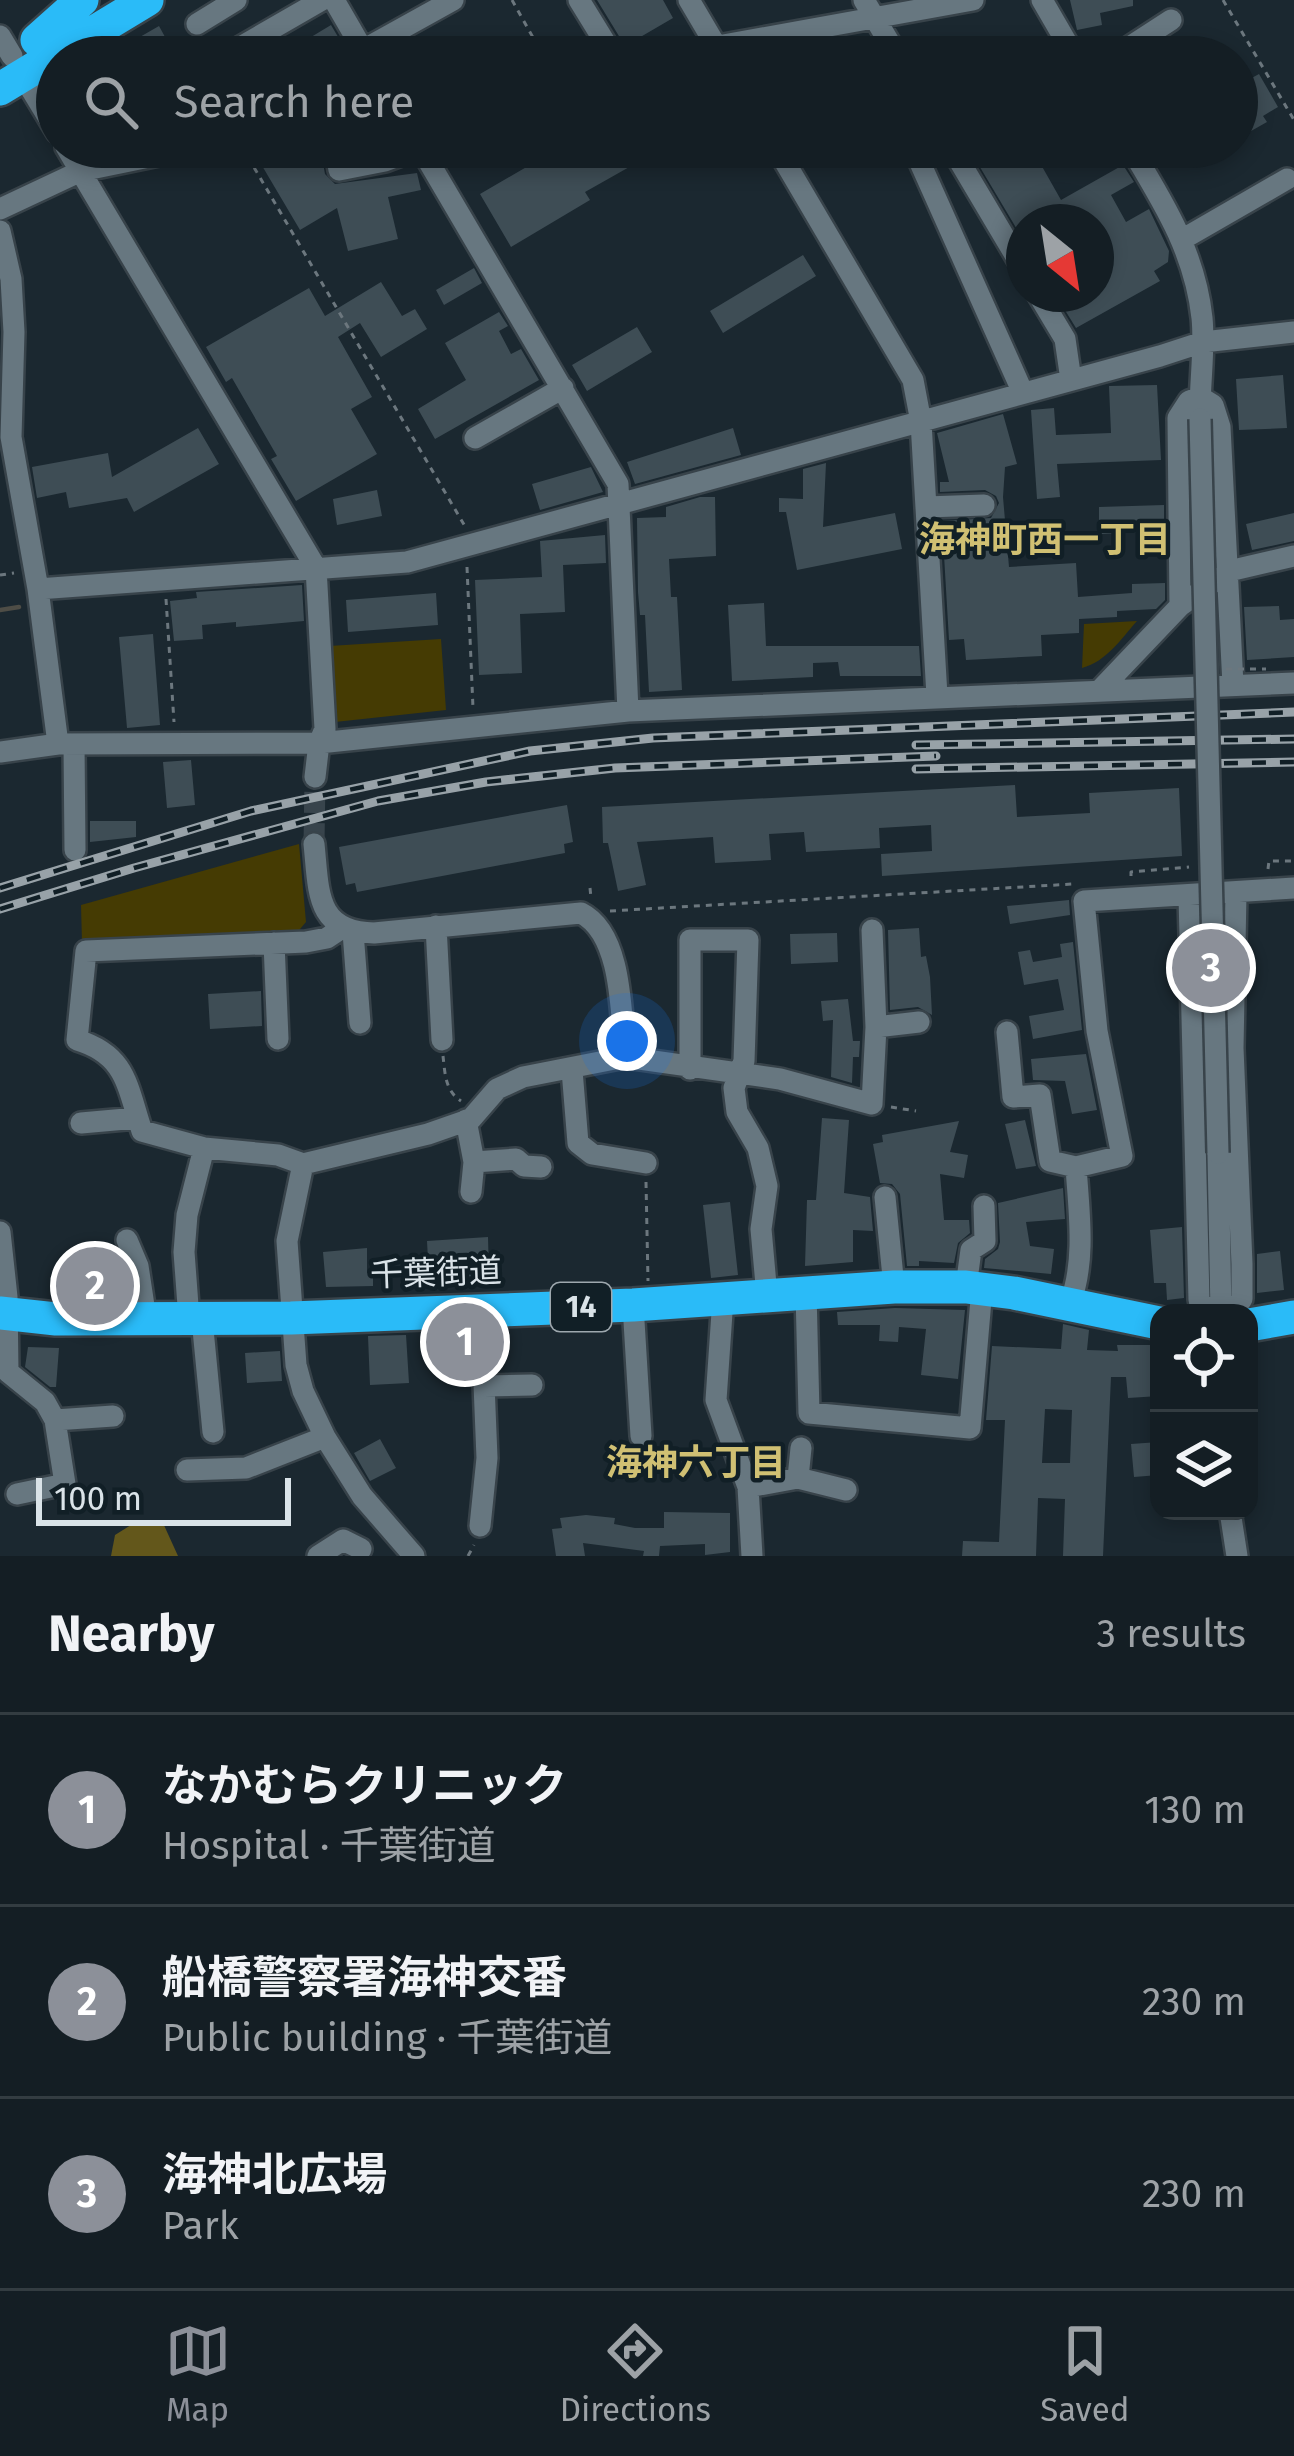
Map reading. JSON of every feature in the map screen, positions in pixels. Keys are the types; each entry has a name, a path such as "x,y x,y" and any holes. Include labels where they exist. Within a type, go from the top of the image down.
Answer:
{"highway":[{"path":"12,49 82,0"},
{"path":"39,36 113,0"},
{"path":"94,36 147,0"},
{"name":"千葉街道","path":"4,1314 56,1319 292,1318 640,1305 894,1287 974,1287 1150,1321"},
{"path":"1258,1323 1294,1317"}],"street":[{"path":"197,24 236,0"},
{"path":"394,36 453,0"},
{"path":"579,0 601,36"},
{"path":"689,0 710,36"},
{"path":"775,36 869,9 973,0"},
{"path":"1042,0 1063,36"},
{"path":"259,36 319,1 349,36"},
{"path":"869,9 885,36"},
{"path":"1146,36 1171,20"},
{"path":"15,89 36,110"},
{"path":"79,168 316,568 325,729 315,777"},
{"path":"0,209 96,168"},
{"path":"432,168 612,472 621,506 628,710"},
{"path":"788,168 913,380 921,422 937,696"},
{"path":"922,168 1023,394"},
{"path":"963,168 1006,240"},
{"path":"1142,168 1183,239 1199,297 1203,342 1200,408 1221,1304"},
{"path":"1183,239 1287,179"},
{"path":"0,231 11,279 14,332 5,438 66,744 75,850"},
{"path":"1049,312 1065,339 1071,380"},
{"path":"38,589 407,562 1203,342 1294,332"},
{"path":"475,438 563,388"},
{"path":"1180,606 1178,418 1189,401 1219,414 1233,685"},
{"path":"926,507 984,505"},
{"path":"1102,689 1180,606 1229,571 1294,556"},
{"path":"0,752 66,744 319,743 628,710 1294,683"},
{"path":"314,844 324,908 348,930 360,1023"},
{"path":"1007,1032 1013,1097 1040,1094 1050,1161 1076,1167 1122,1156 1097,1031 1083,892 1189,896 1294,888"},
{"path":"1236,893 1233,1048 1242,1264 1238,1304"},
{"path":"1189,896 1197,1258 1202,1304"},
{"path":"626,1057 616,969 592,909 348,930 327,938 274,943 86,951 77,1040 98,1046 114,1058 142,1131 204,1148 278,1155 302,1164 428,1134 472,1115 496,1088 611,1057 780,1079 872,1104 876,1027 872,930"},
{"path":"436,926 442,1040"},
{"path":"690,1069 690,940 748,940 744,1060 734,1088 737,1112 758,1148 767,1186 761,1228 766,1296"},
{"path":"274,943 278,1039"},
{"path":"876,1027 919,1022"},
{"path":"572,1070 578,1143 592,1154 646,1163"},
{"path":"471,1192 472,1115"},
{"path":"81,1123 137,1118"},
{"path":"204,1148 187,1215 184,1252 213,1432"},
{"path":"474,1162 516,1159 524,1166 541,1167"},
{"path":"302,1164 287,1241 303,1391 325,1437 382,1524 414,1556"},
{"path":"1070,1304 1077,1285 1080,1227 1076,1167"},
{"path":"885,1197 894,1287"},
{"path":"806,1292 809,1413 970,1428 971,1250 985,1241 984,1205"},
{"path":"0,1232 8,1372 45,1402 55,1420 65,1484 17,1494"},
{"path":"127,1240 138,1266 146,1319"},
{"path":"723,1298 716,1400 748,1487 752,1556"},
{"path":"640,1305 641,1436"},
{"path":"480,1526 486,1489 481,1310"},
{"path":"484,1386 532,1385"},
{"path":"55,1420 113,1416"},
{"path":"187,1470 211,1479 325,1437"},
{"path":"798,1478 801,1448"},
{"path":"748,1487 798,1478 846,1490"},
{"path":"1231,1520 1237,1556"},
{"path":"318,1556 343,1540 360,1552 382,1524"}],"path":[{"path":"512,0 532,36"},
{"path":"1223,0 1244,36"},
{"path":"1258,59 1294,120"},
{"path":"254,168 467,530 474,716"},
{"path":"165,580 175,734"},
{"path":"1211,669 1266,670"},
{"path":"1268,884 1269,861 1294,861"},
{"path":"1130,881 1131,872 1203,866"},
{"path":"590,888 592,909 602,911 1083,892"},
{"path":"442,1040 445,1079 453,1096 472,1115"},
{"path":"872,1104 916,1112"},
{"path":"640,1305 646,1163"}],"shaded area":[{"path":"1137,621 1106,655 1082,668 1084,624"},
{"path":"441,639 446,710 335,722 329,646"},
{"path":"299,844 306,922 295,935 82,943 81,905"},
{"path":"139,1520 163,1523 178,1556 111,1556 115,1535"}],"building":[{"path":"597,0 663,0 673,18 642,36 619,36"},
{"path":"1070,0 1133,0 1133,6 1100,13 1102,25 1077,30"},
{"path":"331,25 338,36 313,36"},
{"path":"159,26 164,36 142,36"},
{"path":"1258,75 1278,107 1263,116 1267,122 1258,127"},
{"path":"263,168 324,168 335,184 417,173 421,190 388,197 398,239 348,251 337,208 300,230"},
{"path":"525,168 628,168 585,192 590,200 511,247 480,194"},
{"path":"981,168 1043,168 1061,200 1125,168 1134,182 1111,195 1126,222 1149,209 1169,251 1168,262 1154,271 1160,281 1114,307 1114,204 1006,204 1006,211"},
{"path":"803,255 816,276 723,333 710,311"},
{"path":"474,268 482,283 444,305 436,290"},
{"path":"381,282 402,316 415,309 427,329 381,357 360,323 338,337 372,397 351,409 377,454 296,501 271,459 277,456 232,378 226,382 206,347 309,288 325,316"},
{"path":"499,312 508,326 499,331 511,354 521,349 539,380 435,439 418,409 466,380 445,343"},
{"path":"1066,312 1105,312 1076,328"},
{"path":"637,327 652,352 587,391 572,365"},
{"path":"1283,375 1287,428 1239,430 1236,379"},
{"path":"1157,385 1161,460 1057,464 1060,497 1037,499 1031,410 1054,408 1056,435 1111,433 1109,386"},
{"path":"1003,414 1017,464 1005,467 1009,567 1076,563 1078,597 1132,593 1132,584 1165,583 1165,600 1156,609 1079,619 1079,633 1041,635 1042,656 966,660 964,639 949,640 942,521 991,518 999,503 985,490 940,492 940,482 949,482 937,433"},
{"path":"198,428 219,464 134,512 127,498 69,508 66,492 37,498 32,467 108,453 112,477"},
{"path":"733,428 741,455 635,484 627,462"},
{"path":"826,463 823,527 895,513 902,549 797,570 779,498 803,499 803,469"},
{"path":"591,467 603,492 540,510 532,484"},
{"path":"377,490 382,516 337,525 333,499"},
{"path":"715,497 716,556 669,559 671,597 677,597 682,690 649,692 645,615 640,615 638,592 637,518 666,517 666,507"},
{"path":"1164,505 1164,531 1099,534 1099,507"},
{"path":"1294,513 1294,541 1252,550 1246,524"},
{"path":"605,535 606,563 563,565 565,612 520,614 522,673 479,675 475,580 542,577 540,541"},
{"path":"302,585 304,621 202,625 203,639 174,641 170,601 197,598 196,592"},
{"path":"436,593 438,625 348,632 346,600"},
{"path":"764,603 766,646 919,646 921,676 840,676 838,662 813,663 813,677 732,681 728,605"},
{"path":"1279,606 1280,620 1294,619 1294,657 1247,660 1244,607"},
{"path":"153,634 160,725 127,728 119,637"},
{"path":"191,760 195,805 167,808 163,762"},
{"path":"1015,785 1017,817 1090,813 1089,793 1179,788 1182,856 882,876 881,854 932,851 931,825 879,828 880,848 806,852 804,832 769,834 771,860 715,863 713,837 637,842 646,885 618,891 608,843 603,843 602,807"},
{"path":"567,805 573,842 564,844 565,853 357,892 355,883 346,885 339,847"},
{"path":"90,821 136,821 136,837 90,842"},
{"path":"1069,900 1070,915 1010,924 1007,906"},
{"path":"919,928 921,957 926,956 930,977 932,1015 918,1007 890,1010 888,930"},
{"path":"837,933 838,962 791,964 790,934"},
{"path":"1073,942 1082,1030 1033,1039 1029,1016 1064,1010 1058,979 1024,985 1018,952 1030,950 1033,962 1062,957 1060,944"},
{"path":"261,991 262,1026 210,1029 208,994"},
{"path":"848,999 853,1041 860,1041 859,1057 853,1057 852,1083 831,1077 833,1020 823,1021 821,1001"},
{"path":"1086,1054 1097,1110 1072,1114 1065,1081 1033,1080 1031,1059"},
{"path":"822,1118 849,1120 844,1193 870,1197 873,1231 853,1230 853,1262 805,1266 807,1200 816,1200"},
{"path":"1025,1120 1036,1166 1016,1169 1005,1124"},
{"path":"959,1121 950,1152 968,1155 964,1178 940,1174 944,1220 969,1220 970,1233 958,1243 954,1263 919,1261 919,1266 907,1266 900,1194 892,1184 880,1183 873,1144 883,1142 882,1135"},
{"path":"1063,1188 1065,1219 1026,1222 1030,1246 1054,1249 1051,1274 984,1268 985,1259 1000,1242 998,1203"},
{"path":"730,1202 738,1275 711,1278 703,1205"},
{"path":"1182,1227 1184,1298 1167,1300 1166,1283 1154,1283 1150,1230"},
{"path":"488,1237 489,1275 429,1279 427,1241"},
{"path":"367,1248 367,1273 373,1272 373,1286 326,1287 323,1252"},
{"path":"1280,1251 1284,1290 1257,1293 1257,1254"},
{"path":"965,1310 958,1379 921,1375 926,1329 899,1327 898,1342 879,1341 880,1325 838,1325 837,1312"},
{"path":"1063,1324 1089,1330 1087,1350 1150,1345 1150,1397 1128,1398 1126,1377 1111,1377 1103,1556 1063,1556 1065,1499 1038,1498 1036,1556 962,1556 963,1541 999,1542 1005,1420 986,1420 992,1346 1061,1349","holes":["1045,1409 1072,1410 1070,1463 1042,1463"]},
{"path":"467,1332 469,1372 436,1372 435,1334"},
{"path":"406,1335 409,1383 370,1385 368,1336"},
{"path":"28,1347 59,1348 56,1387 25,1367"},
{"path":"280,1351 282,1381 247,1383 245,1353"},
{"path":"380,1439 396,1468 370,1481 354,1453"},
{"path":"1150,1443 1150,1476 1134,1477 1131,1444"},
{"path":"664,1512 730,1513 730,1552 705,1555 705,1544 660,1546 659,1556 643,1556 644,1551 583,1543 585,1556 556,1556 552,1529 562,1528 560,1518 586,1515 615,1518 614,1524 635,1528 664,1528"}],"waterway":[{"path":"0,610 19,607"}],"tunnel":[{"path":"314,844 315,777"}],"railway":[{"path":"0,888 251,811 530,751 653,738 1294,712"},
{"path":"916,745 1294,739"},
{"path":"0,909 378,801 486,782 615,768 936,756"},
{"path":"916,769 1294,762"}],"place":[{"name":"海神北広場","path":"1211,968"},
{"name":"船橋警察署海神交番","path":"95,1286"},
{"name":"なかむらクリニック","path":"465,1342"}],"district":[{"name":"海神町西一丁目","path":"1045,540"},
{"name":"海神六丁目","path":"696,1463"}]}
